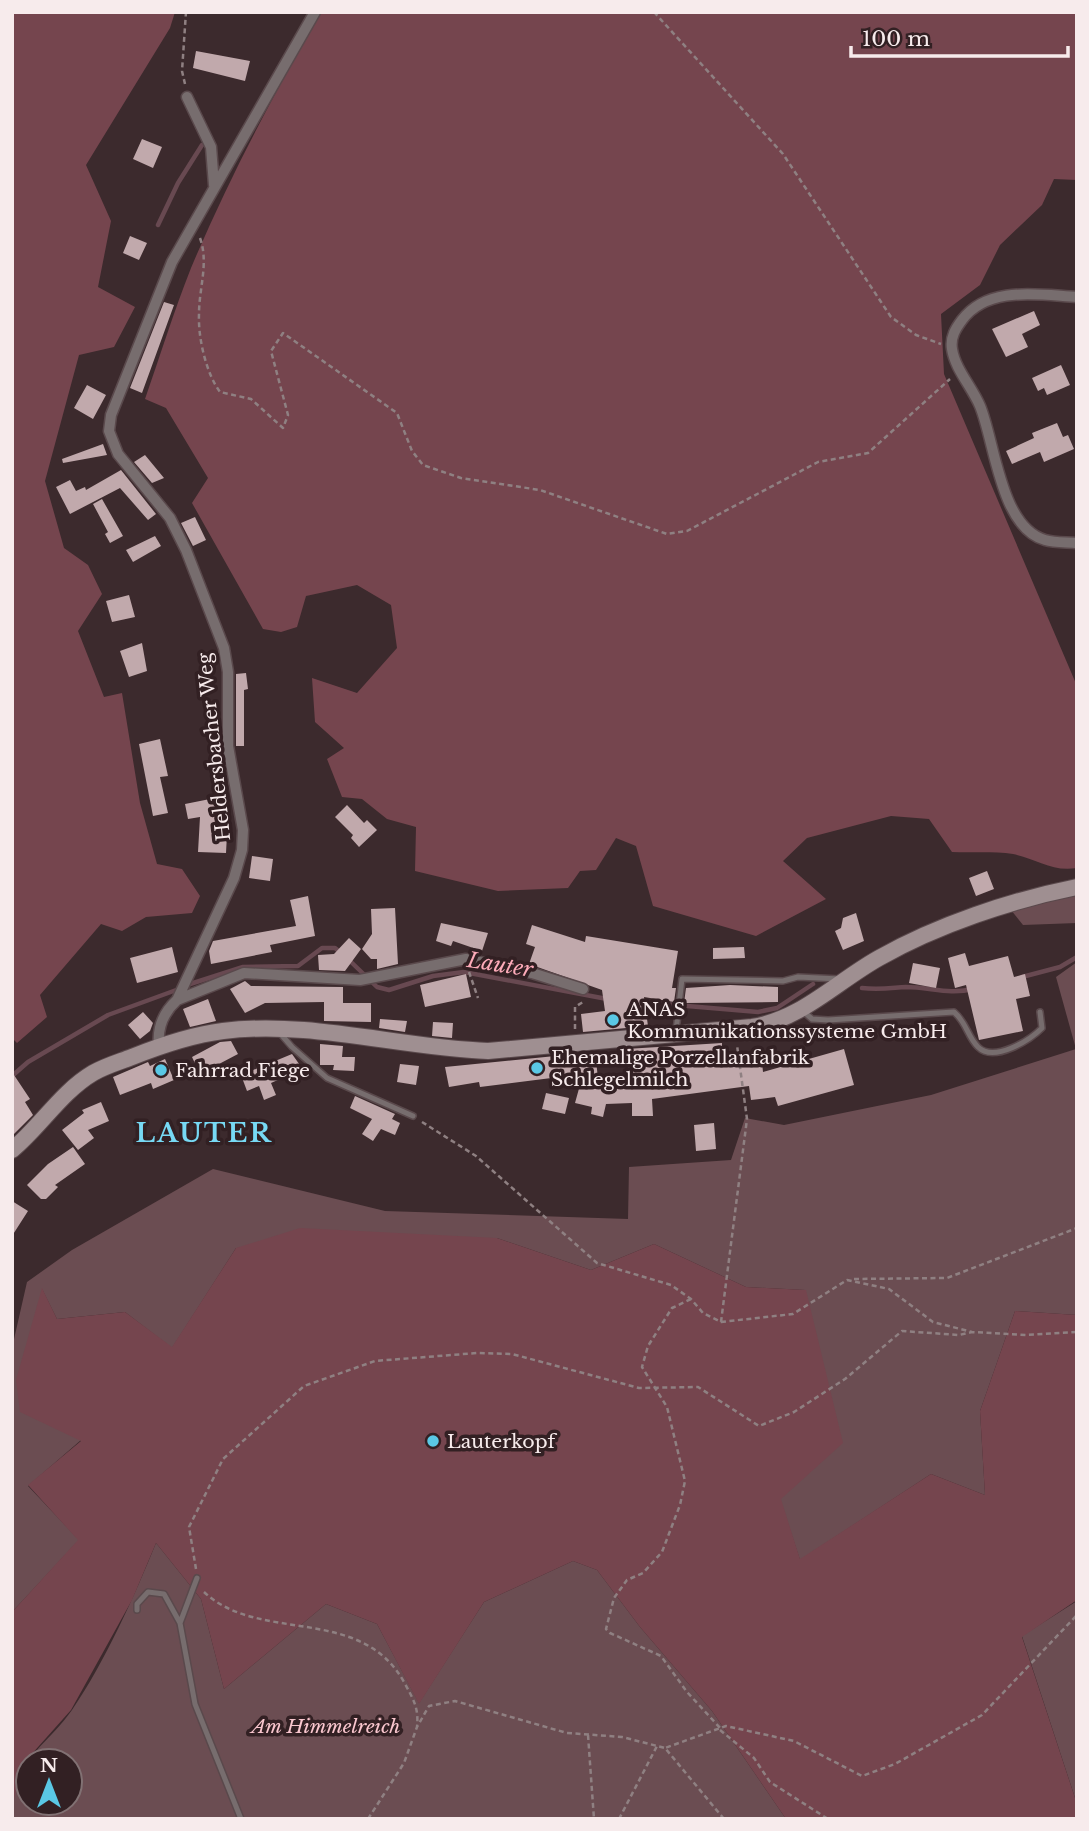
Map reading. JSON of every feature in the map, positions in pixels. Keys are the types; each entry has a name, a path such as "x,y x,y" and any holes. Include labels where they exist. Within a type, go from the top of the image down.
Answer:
{"street":[{"name":"Heldersbacher Weg","path":"159,1046 158,1031 169,1007 177,1000 234,878 242,850 243,830 229,746 228,672 220,639 186,550 170,518 118,454 109,431 118,391 172,262 315,12"},
{"path":"187,97 211,148 214,185"},
{"path":"1077,297 1002,295 967,313 954,330 951,348 981,407 999,471 1016,517 1044,540 1077,544"},
{"path":"12,1150 69,1092 92,1073 159,1046 227,1030 277,1030 339,1034 447,1050 488,1051 576,1041 733,1030 771,1024 801,1010 895,949 1007,905 1077,887"},
{"path":"177,1000 244,973 360,980 381,978 430,964 466,959 532,973 583,989"}],"lane":[{"path":"676,1034 681,979 783,981 799,977 846,980"},
{"path":"801,1010 812,1019 828,1020 954,1012 965,1021 977,1046 990,1053 1008,1049 1033,1037 1042,1028 1041,1012"},
{"path":"277,1030 327,1078 412,1116"},
{"path":"180,1623 197,1578"},
{"path":"137,1610 137,1604 148,1592 164,1594 180,1623 195,1704 241,1819"}],"path":[{"path":"186,12 182,71 187,97"},
{"path":"654,12 783,154 891,317 916,335 951,348"},
{"path":"194,222 205,253 199,316 210,378 220,391 251,399 283,428 288,415 271,351 283,333 397,413 412,451 423,465 461,478 540,489 667,534 687,531 818,462 868,453 960,369"},
{"path":"472,982 478,999"},
{"path":"576,1041 575,1007 583,1004"},
{"path":"721,1322 747,1119 741,1056 733,1030"},
{"path":"412,1116 476,1156 597,1263 671,1285 691,1299 703,1313 721,1322 793,1314 847,1280 947,1278 1077,1228"},
{"path":"847,1280 889,1289 933,1322 972,1332 1026,1335 1077,1332"},
{"path":"691,1299 672,1308 648,1346 642,1367 667,1407 685,1481 680,1506 662,1552 643,1573 627,1580 614,1598 606,1629 662,1656 687,1692 721,1730 754,1758 770,1782 828,1819"},
{"path":"417,1727 419,1709 397,1671 372,1648 345,1634 261,1619 220,1606 204,1592 197,1578 189,1527 223,1459 304,1385 375,1361 477,1353 512,1354 639,1388 698,1387 759,1426 794,1412 845,1379 902,1331 959,1335 972,1332"},
{"path":"368,1819 404,1763 417,1727 429,1706 455,1701 567,1733 622,1737 665,1748 726,1726 794,1741 862,1776 895,1764 982,1715 1077,1615"},
{"path":"588,1735 594,1819"},
{"path":"619,1819 657,1746"},
{"path":"665,1748 724,1819"}],"green space":[{"path":"1077,887 1077,923 1023,925 1007,905"},
{"path":"1077,962 1077,1315 1015,1311 980,1411 985,1495 931,1474 800,1560 780,1499 805,1290 746,1287 654,1244 591,1270 497,1238 236,1248 172,1348 125,1312 57,1319 42,1289 81,1440 28,1486 79,1540 12,1612 12,1348 27,1282 72,1250 213,1169 385,1211 628,1219 629,1167 731,1160 745,1118 784,1125 931,1095 1076,1049 1056,977"},
{"name":"Am Himmelreich","path":"156,1543 201,1599 224,1689 326,1604 377,1624 419,1703 484,1602 573,1561 597,1570 640,1627 712,1711 786,1819 12,1819 14,1795 14,1817 84,1817 84,1747 40,1747 72,1710 96,1671"},
{"path":"1077,1601 1077,1804 1022,1636"}],"shaded area":[{"path":"12,12 175,12 170,28 86,165 111,221 98,287 135,307 114,347 79,355 45,481 64,548 88,565 102,594 78,631 104,697 122,693 140,803 157,864 182,869 200,896 192,913 146,917 122,931 101,924 40,995 47,1017 17,1043 12,1038"},
{"path":"321,12 1077,12 1077,180 1054,179 1042,205 1000,245 980,285 941,314 944,374 1077,686 1077,868 1052,867 1013,854 952,852 929,819 891,816 807,838 783,861 826,899 756,936 653,906 636,846 616,838 596,870 580,871 568,888 498,891 415,871 416,827 387,819 362,799 342,797 327,759 344,748 315,722 312,678 357,693 397,648 391,605 357,585 306,596 297,627 281,632 263,629 192,503 208,478 166,408 145,399 205,235 252,138"},
{"path":"300,1228 497,1238 591,1270 654,1244 746,1287 806,1290 843,1443 781,1499 800,1559 931,1474 985,1495 980,1411 1015,1311 1077,1315 1077,1600 1022,1637 1077,1804 1077,1819 786,1819 712,1711 640,1627 597,1570 573,1561 484,1602 419,1704 377,1624 326,1604 224,1689 201,1599 156,1543 132,1600 71,1710 38,1747 14,1747 12,1809 12,1612 78,1540 28,1485 81,1441 20,1412 16,1380 42,1288 57,1319 125,1312 172,1347 236,1248"}],"building":[{"path":"196,51 250,61 245,81 193,68"},
{"path":"142,139 162,147 153,168 133,159"},
{"path":"130,236 147,243 139,260 123,253"},
{"path":"164,302 174,305 142,393 130,388"},
{"path":"1034,311 1040,325 1022,334 1028,347 1006,357 992,329"},
{"path":"1061,365 1070,385 1047,395 1044,388 1038,391 1032,378"},
{"path":"87,385 106,395 93,419 74,408"},
{"path":"1057,423 1063,437 1068,435 1074,449 1044,462 1040,452 1012,464 1006,451 1034,438 1032,433"},
{"path":"103,444 107,455 63,463 62,459"},
{"path":"145,455 164,478 152,483 134,462"},
{"path":"121,470 156,514 148,520 120,488 70,514 56,487 70,480 76,491 85,487 86,490"},
{"path":"102,499 123,536 110,543 105,534 108,532 93,504"},
{"path":"195,517 206,540 193,546 181,523"},
{"path":"155,536 161,546 133,562 126,550"},
{"path":"129,595 135,617 112,622 106,601"},
{"path":"142,643 147,671 129,677 120,651"},
{"path":"246,673 248,689 244,690 244,746 236,746 236,674"},
{"path":"160,739 168,776 160,777 168,813 153,816 139,744"},
{"path":"220,797 227,834 226,853 198,852 200,817 188,819 185,804"},
{"path":"347,805 364,823 367,820 377,830 359,847 351,838 353,835 335,817"},
{"path":"252,856 273,859 270,881 249,878"},
{"path":"987,871 994,889 976,896 969,878"},
{"path":"308,896 315,936 270,945 272,952 211,964 209,951 213,941 296,926 290,900"},
{"path":"395,908 398,964 377,969 377,959 371,959 362,949 372,934 371,909"},
{"path":"856,913 864,941 843,950 835,931 841,928 843,918"},
{"path":"441,923 488,933 482,951 453,941 451,946 436,941"},
{"path":"532,925 585,942 586,936 678,951 672,988 676,988 674,1002 644,997 648,1026 583,1032 581,1014 605,1011 602,990 529,964 535,947 526,944"},
{"path":"349,938 361,949 345,971 319,970 318,955 334,954"},
{"path":"172,947 178,972 137,983 130,958"},
{"path":"744,947 745,958 713,959 713,948"},
{"path":"965,953 969,966 1008,956 1014,977 1025,974 1030,996 1016,999 1023,1031 979,1040 966,985 955,988 948,958"},
{"path":"913,963 940,968 936,988 909,983"},
{"path":"466,974 471,997 425,1007 420,985"},
{"path":"245,981 251,986 343,987 343,1003 371,1003 371,1022 324,1021 324,1002 265,1003 245,1013 230,989"},
{"path":"730,985 778,987 778,1002 684,1003 686,988"},
{"path":"208,999 216,1021 190,1027 183,1009"},
{"path":"143,1012 153,1023 150,1031 140,1039 128,1025"},
{"path":"380,1019 407,1021 405,1032 379,1028"},
{"path":"433,1022 453,1023 452,1038 432,1036"},
{"path":"231,1041 238,1054 200,1074 192,1057 220,1042"},
{"path":"722,1043 722,1062 728,1061 728,1066 762,1062 763,1072 844,1049 854,1085 778,1106 775,1097 751,1100 749,1086 652,1099 653,1116 632,1116 632,1103 606,1104 603,1117 591,1114 592,1107 575,1103 583,1074 480,1087 479,1082 449,1087 445,1067 595,1052 599,1087 631,1085 626,1049"},
{"path":"320,1044 343,1046 342,1057 355,1057 354,1071 333,1070 334,1065 320,1065"},
{"path":"292,1054 302,1068 289,1067 298,1071 271,1083 276,1095 264,1100 259,1086 247,1091 241,1075"},
{"path":"165,1059 174,1080 153,1089 151,1083 120,1095 113,1077 148,1062 150,1066"},
{"path":"400,1064 419,1066 416,1085 397,1082"},
{"path":"12,1072 30,1099 25,1102 33,1115 12,1136"},
{"path":"546,1093 569,1098 565,1114 542,1109"},
{"path":"355,1096 395,1114 392,1119 400,1123 395,1135 381,1129 373,1141 362,1134 372,1119 350,1108"},
{"path":"101,1102 109,1121 88,1130 94,1138 78,1150 62,1130 84,1113 82,1110"},
{"path":"714,1123 716,1149 696,1151 694,1125"},
{"path":"73,1147 85,1164 55,1185 58,1187 46,1199 41,1199 27,1185 48,1164"},
{"path":"12,1201 28,1211 12,1236"}],"waterway":[{"path":"158,225 178,183 202,145"},
{"name":"Lauter","path":"187,985 243,967 298,966 322,948 335,948 340,952"},
{"name":"Lauter","path":"1022,977 1060,967 1077,957"},
{"name":"Lauter","path":"349,960 377,987 389,990 433,976 464,972 607,999"},
{"name":"Lauter","path":"640,1002 758,1012 777,1008 813,984"},
{"name":"Lauter","path":"862,988 906,987 956,991 973,989"},
{"name":"Lauter","path":"12,1076 28,1062 108,1015 179,989"}],"place":[{"name":"ANAS Kommunikationssysteme GmbH","path":"613,1020"},
{"name":"Ehemalige Porzellanfabrik Schlegelmilch","path":"537,1068"},
{"name":"Fahrrad Fiege","path":"161,1070"},
{"name":"Lauterkopf","path":"433,1441"}],"district":[{"name":"LAUTER","path":"204,1133"}]}
